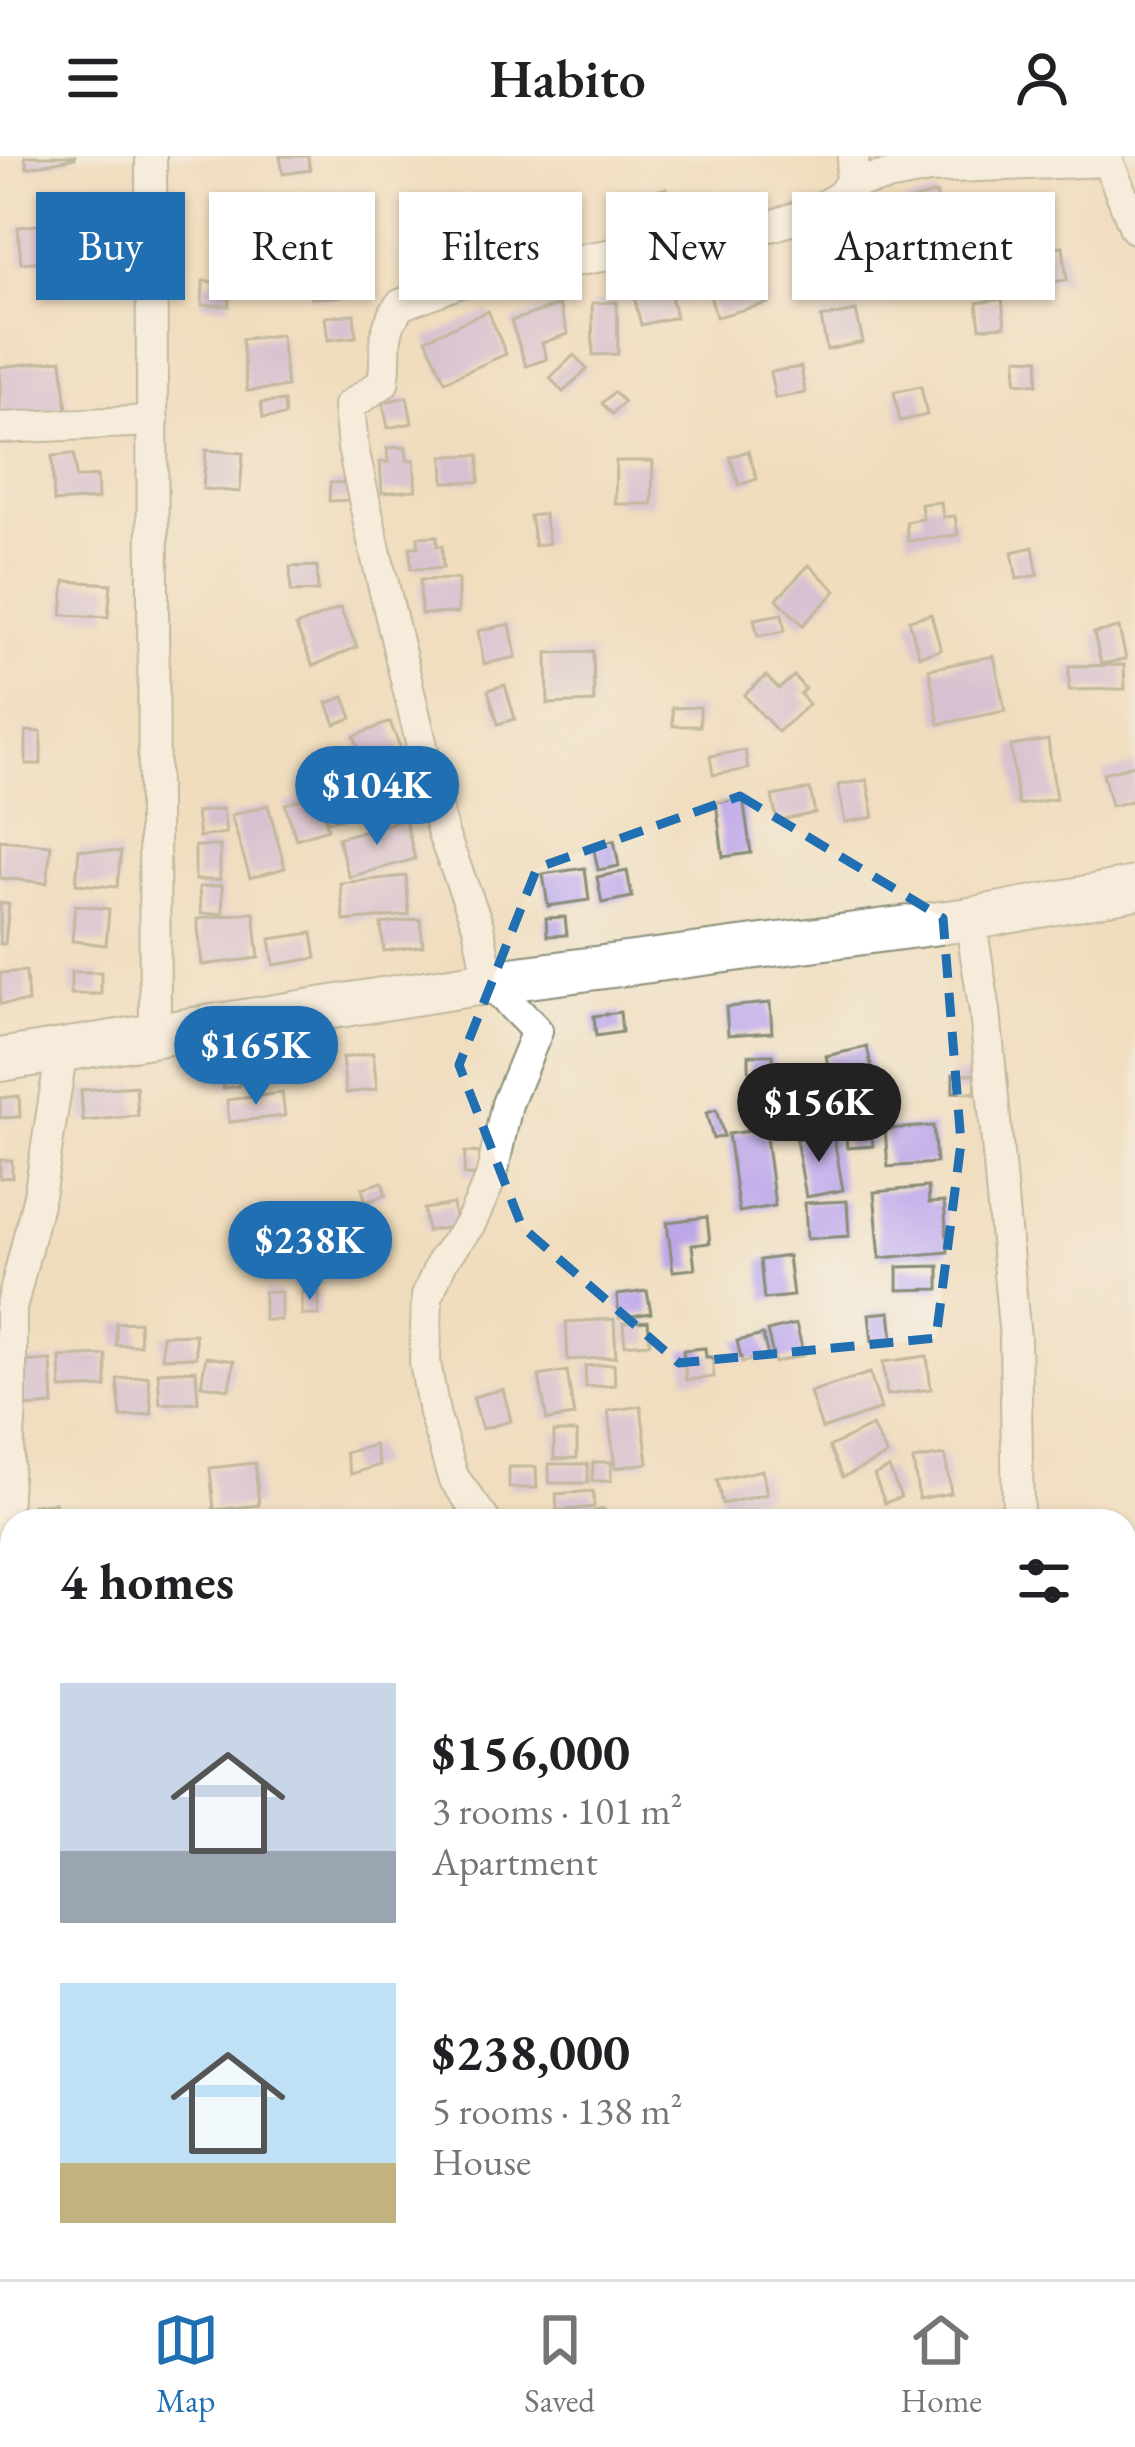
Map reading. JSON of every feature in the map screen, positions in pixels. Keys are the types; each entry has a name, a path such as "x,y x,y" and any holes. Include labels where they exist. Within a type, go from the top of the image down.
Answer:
{"street":[{"path":"151,156 155,1033"},
{"path":"476,1509 452,1478 434,1413 425,1361 427,1296 491,1178 506,1104 537,1031 489,982 478,926 443,835 353,448 350,406 383,383 389,321 400,305 510,262 568,262 775,225 842,196 852,169 1107,158 1135,228"},
{"path":"0,428 153,421"},
{"path":"0,1060 489,982 970,919 1135,888"},
{"path":"970,919 985,1011 1015,1340 1018,1509"},
{"path":"3,1509 11,1309 40,1190 62,1049"}],"highlighted area":[{"path":"740,796 943,918 961,1143 936,1338 679,1363 522,1227 459,1065 537,868"}],"building":[{"path":"25,156 75,156 75,158 27,168"},
{"path":"280,156 308,156 310,170 283,174"},
{"path":"36,225 36,262 21,263 18,227"},
{"path":"1063,246 1067,280 1055,281 1055,247"},
{"path":"203,281 209,281 209,300 229,300 229,306 202,305"},
{"path":"635,300 672,300 676,317 641,325"},
{"path":"711,300 768,300 769,303 716,317"},
{"path":"1002,300 1005,326 980,328 977,303"},
{"path":"617,302 618,354 593,355 592,303"},
{"path":"559,305 568,334 542,343 547,359 526,366 511,321"},
{"path":"488,311 506,354 445,381 426,339"},
{"path":"856,311 863,342 827,350 821,318"},
{"path":"354,314 356,337 328,340 325,317"},
{"path":"281,335 287,387 247,391 242,339"},
{"path":"574,355 587,369 563,392 550,378"},
{"path":"1017,358 1039,359 1037,384 1016,382"},
{"path":"62,360 67,411 0,418 0,367"},
{"path":"801,367 805,393 775,398 770,372"},
{"path":"921,386 927,415 900,421 894,392"},
{"path":"614,392 624,402 612,414 602,403"},
{"path":"407,397 412,423 388,428 383,402"},
{"path":"284,401 285,416 263,418 261,403"},
{"path":"406,447 407,460 414,460 416,490 382,493 380,462 388,462 387,448"},
{"path":"206,450 243,453 240,492 203,489"},
{"path":"748,451 757,479 739,485 730,457"},
{"path":"74,454 76,478 97,476 98,499 54,502 52,456"},
{"path":"479,455 479,482 444,482 443,456"},
{"path":"616,461 653,461 652,504 615,504"},
{"path":"352,482 351,500 329,501 330,483"},
{"path":"941,502 943,517 955,516 958,535 908,541 906,522 923,519 921,504"},
{"path":"544,514 549,543 535,546 530,516"},
{"path":"437,536 443,568 411,569 410,547 418,547 418,537"},
{"path":"1033,547 1038,575 1017,579 1012,552"},
{"path":"809,565 836,591 803,625 777,599"},
{"path":"317,566 318,591 291,592 290,567"},
{"path":"458,579 458,613 421,614 420,580"},
{"path":"65,581 111,584 108,617 62,615"},
{"path":"340,608 357,647 313,666 296,626"},
{"path":"782,614 785,631 758,636 754,619"},
{"path":"931,614 941,650 919,656 909,620"},
{"path":"510,624 516,657 484,664 478,631"},
{"path":"1119,628 1126,659 1101,664 1094,633"},
{"path":"593,651 594,702 548,704 547,653"},
{"path":"994,656 1005,711 939,724 929,669"},
{"path":"1124,665 1125,689 1069,690 1069,666"},
{"path":"766,676 779,689 794,676 809,704 778,732 744,695"},
{"path":"505,685 515,719 498,724 488,690"},
{"path":"344,697 352,718 335,724 327,703"},
{"path":"700,707 700,726 673,726 672,708"},
{"path":"390,722 401,750 365,764 354,736"},
{"path":"26,731 41,732 41,764 26,764"},
{"path":"1048,740 1056,799 1018,805 1011,746"},
{"path":"745,750 748,769 713,775 710,756"},
{"path":"399,765 411,800 370,815 358,780"},
{"path":"1135,765 1135,800 1111,806 1103,773"},
{"path":"867,780 874,817 845,822 838,785"},
{"path":"344,789 350,817 328,821 322,794"},
{"path":"810,789 815,813 777,821 772,796"},
{"path":"317,794 328,829 296,839 285,804"},
{"path":"743,798 751,853 723,857 716,802"},
{"path":"268,805 285,868 250,878 231,815"},
{"path":"223,809 226,833 199,837 196,812"},
{"path":"405,819 415,859 349,877 338,838"},
{"path":"0,840 51,845 47,883 0,878"},
{"path":"614,840 619,866 598,870 593,845"},
{"path":"195,846 220,846 220,880 195,880"},
{"path":"79,849 121,852 117,887 76,884"},
{"path":"585,868 589,900 548,906 543,874"},
{"path":"627,871 632,897 602,903 597,877"},
{"path":"406,876 409,915 344,921 340,883"},
{"path":"222,885 223,913 201,914 199,887"},
{"path":"0,903 9,904 5,944 0,944"},
{"path":"75,905 109,909 106,945 72,941"},
{"path":"254,912 259,958 202,965 197,919"},
{"path":"565,917 567,935 547,936 546,918"},
{"path":"420,919 423,946 384,951 381,924"},
{"path":"312,933 316,958 274,965 270,939"},
{"path":"26,971 28,1002 0,1004 0,973"},
{"path":"71,972 101,972 101,994 71,994"},
{"path":"770,1003 772,1032 728,1035 726,1007"},
{"path":"620,1012 622,1032 596,1036 594,1016"},
{"path":"867,1047 874,1077 833,1086 826,1056"},
{"path":"373,1053 377,1089 346,1093 342,1058"},
{"path":"749,1055 773,1055 774,1074 749,1075"},
{"path":"236,1065 239,1086 223,1088 219,1068"},
{"path":"953,1074 976,1074 975,1093 953,1092"},
{"path":"136,1086 138,1116 83,1121 81,1090"},
{"path":"282,1093 285,1116 229,1122 227,1100"},
{"path":"19,1096 20,1117 0,1118 0,1098"},
{"path":"716,1110 724,1136 713,1139 706,1113"},
{"path":"870,1114 873,1146 847,1148 844,1116"},
{"path":"933,1126 936,1163 888,1167 885,1129"},
{"path":"765,1129 775,1206 739,1212 728,1134"},
{"path":"833,1133 843,1190 806,1197 796,1139"},
{"path":"465,1152 480,1153 479,1175 464,1175"},
{"path":"0,1160 12,1160 12,1177 0,1178"},
{"path":"382,1182 386,1195 366,1202 362,1188"},
{"path":"928,1187 929,1203 944,1202 948,1252 880,1258 874,1192"},
{"path":"847,1201 849,1236 807,1239 805,1203"},
{"path":"453,1204 456,1226 427,1231 424,1209"},
{"path":"707,1217 710,1243 692,1245 695,1269 673,1271 667,1222"},
{"path":"788,1256 793,1296 764,1299 760,1260"},
{"path":"939,1266 939,1289 898,1290 898,1267"},
{"path":"647,1291 651,1313 619,1318 617,1295"},
{"path":"264,1292 281,1292 281,1320 264,1320"},
{"path":"302,1292 319,1292 319,1315 302,1315"},
{"path":"890,1312 893,1339 872,1341 869,1314"},
{"path":"614,1319 616,1357 568,1360 566,1322"},
{"path":"648,1321 650,1343 625,1345 623,1323"},
{"path":"139,1322 140,1345 116,1345 116,1323"},
{"path":"796,1324 804,1355 775,1363 767,1331"},
{"path":"195,1334 196,1357 162,1358 162,1335"},
{"path":"763,1335 768,1357 742,1362 737,1341"},
{"path":"705,1348 706,1357 712,1357 714,1377 686,1380 683,1350"},
{"path":"106,1355 106,1387 61,1389 60,1357"},
{"path":"927,1356 931,1389 887,1395 883,1362"},
{"path":"206,1357 234,1361 229,1389 201,1385"},
{"path":"51,1360 53,1405 23,1407 21,1362"},
{"path":"614,1364 615,1385 586,1387 585,1366"},
{"path":"196,1370 198,1402 160,1404 158,1372"},
{"path":"567,1371 574,1416 547,1420 539,1376"},
{"path":"870,1373 881,1409 822,1429 810,1392"},
{"path":"148,1376 152,1414 121,1417 117,1379"},
{"path":"503,1389 511,1421 482,1429 473,1397"},
{"path":"641,1406 648,1463 615,1468 608,1411"},
{"path":"872,1426 887,1455 843,1477 829,1447"},
{"path":"554,1432 577,1432 577,1458 554,1459"},
{"path":"374,1445 380,1465 351,1474 345,1453"},
{"path":"945,1455 951,1493 919,1499 913,1460"},
{"path":"593,1462 611,1462 611,1481 592,1481"},
{"path":"255,1463 259,1505 214,1509 210,1468"},
{"path":"549,1464 588,1464 588,1483 549,1483"},
{"path":"509,1467 536,1467 537,1488 509,1488"},
{"path":"889,1468 901,1497 885,1503 874,1475"},
{"path":"762,1470 767,1494 722,1504 717,1480"},
{"path":"593,1491 594,1507 557,1509 556,1494"},
{"path":"55,1503 55,1509 33,1509 33,1505"}]}
